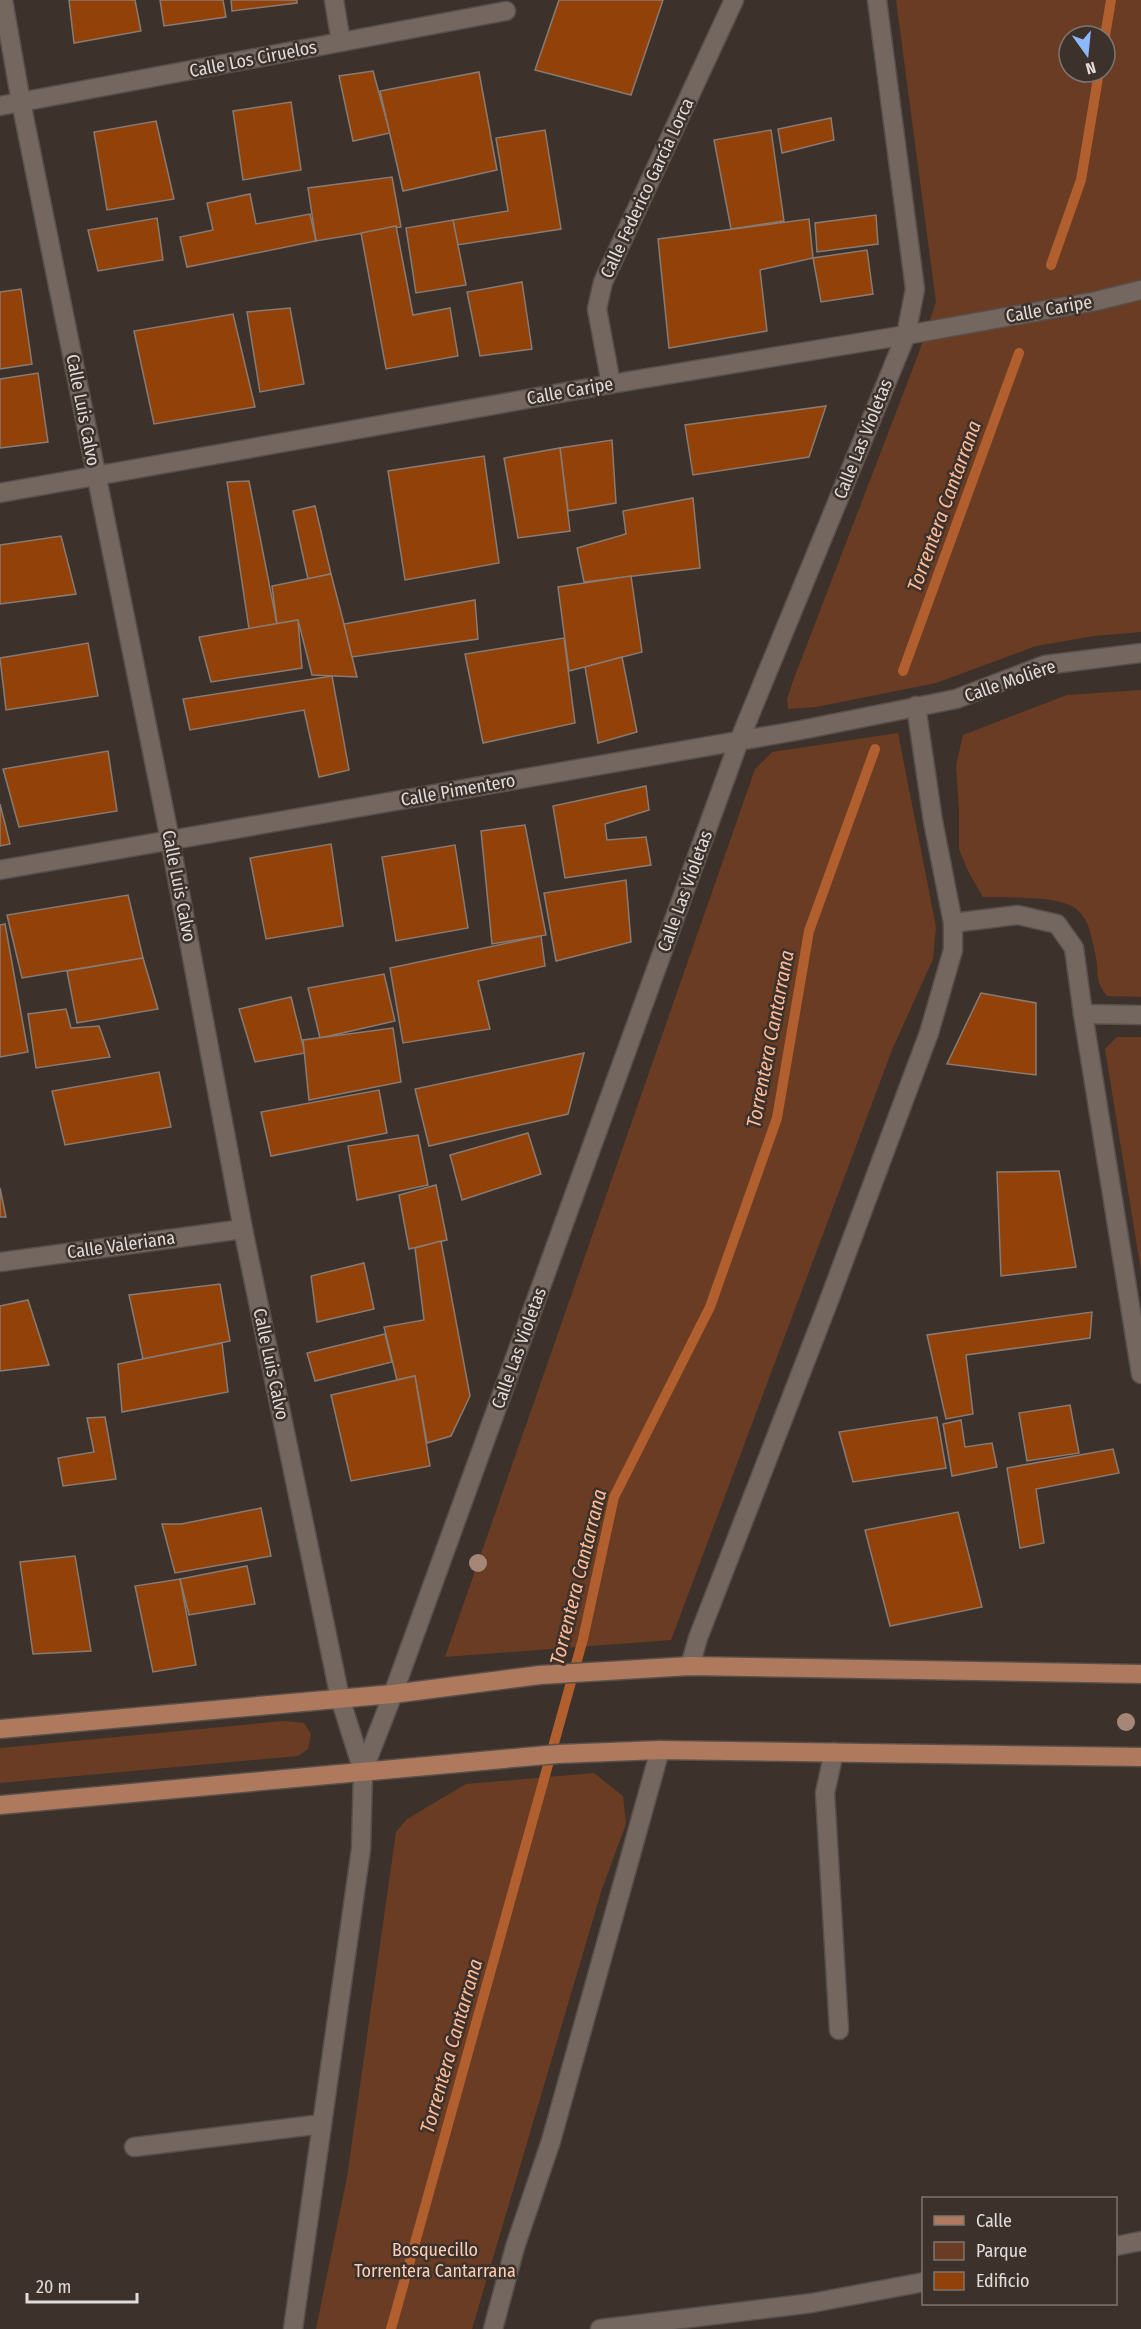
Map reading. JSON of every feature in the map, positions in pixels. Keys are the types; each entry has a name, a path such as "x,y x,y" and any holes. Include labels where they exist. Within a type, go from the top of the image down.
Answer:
{"main road":[{"path":"0,1729 393,1694 540,1675 690,1666 1141,1674"},
{"path":"0,1805 558,1754 660,1750 1141,1757"}],"street":[{"name":"Calle Luis Calvo","path":"3,0 21,102 170,840 243,1229 340,1698 363,1771"},
{"path":"334,0 341,42"},
{"name":"Calle Federico García Lorca","path":"611,384 597,309 603,282 734,0"},
{"name":"Calle Las Violetas","path":"363,1771 739,741 906,335 915,289 877,0"},
{"name":"Calle Los Ciruelos","path":"0,106 506,11"},
{"name":"Calle Caripe","path":"0,493 611,384 906,335 1096,301 1141,290"},
{"name":"Calle Molière","path":"916,706 956,699 1045,665 1141,653"},
{"path":"690,1666 698,1638 828,1303 929,1033 953,950 953,923 935,832 916,706"},
{"name":"Calle Pimentero","path":"0,870 739,741 916,706"},
{"path":"953,923 1018,915 1057,924 1074,948 1141,1374"},
{"path":"1083,1014 1141,1015"},
{"name":"Calle Valeriana","path":"0,1262 243,1229"},
{"path":"493,2329 515,2247 555,2129 660,1750"},
{"path":"834,1752 825,1793 839,2031"},
{"path":"293,2329 361,1849 363,1771"},
{"path":"134,2147 322,2124"},
{"path":"1117,2246 1141,2241"},
{"path":"600,2329 812,2303 922,2282"}],"green space":[{"path":"896,0 1141,0 1141,632 1094,636 1036,646 936,683 816,707 788,709 787,699 793,681 918,355 936,302"},
{"path":"1141,690 1141,997 1107,996 1098,980 1093,941 1089,929 1084,917 1075,908 1044,899 983,897 959,849 956,766 963,735 1067,695"},
{"path":"898,733 936,927 933,959 892,1050 671,1640 445,1657 755,769 772,752"},
{"path":"1117,1037 1141,1037 1141,1271 1105,1049"},
{"path":"284,1721 304,1723 311,1734 308,1749 298,1756 0,1783 0,1748"},
{"name":"Bosquecillo Torrentera Cantarrana","path":"594,1773 623,1796 626,1824 602,1889 472,2329 316,2329 347,2177 396,1832 407,1819 466,1784"}],"building":[{"path":"69,0 135,0 141,31 74,43"},
{"path":"160,0 223,0 226,17 164,26"},
{"path":"231,0 297,0 297,3 232,11"},
{"path":"559,0 663,0 631,95 535,70"},
{"path":"373,71 390,133 353,141 339,76"},
{"path":"479,72 497,170 403,191 380,91"},
{"path":"291,102 301,170 243,180 233,111"},
{"path":"831,118 834,140 782,153 778,129"},
{"path":"156,121 174,199 107,210 94,132"},
{"path":"545,130 561,229 457,245 453,220 508,211 496,138"},
{"path":"771,130 784,221 731,229 714,140"},
{"path":"392,177 401,227 316,241 308,188"},
{"path":"250,194 256,224 310,214 316,241 187,267 180,237 213,230 207,203"},
{"path":"876,215 878,244 817,252 815,223"},
{"path":"157,218 163,260 98,271 88,230"},
{"path":"809,219 813,258 760,270 767,331 669,348 658,239"},
{"path":"453,220 466,285 416,293 406,228"},
{"path":"396,226 413,315 450,308 458,356 386,369 361,233"},
{"path":"867,250 873,294 821,302 813,258"},
{"path":"522,282 532,349 480,356 467,292"},
{"path":"21,289 32,364 0,369 0,292"},
{"path":"290,308 304,384 260,392 247,312"},
{"path":"233,314 255,407 154,424 134,331"},
{"path":"38,373 48,442 0,448 0,379"},
{"path":"826,406 809,457 693,475 685,425"},
{"path":"612,440 616,503 568,511 560,448"},
{"path":"560,448 570,531 518,538 504,458"},
{"path":"484,456 499,563 405,580 388,471"},
{"path":"249,481 277,624 249,629 227,482"},
{"path":"693,498 700,568 584,582 577,548 626,534 623,511"},
{"path":"315,506 331,574 308,579 293,511"},
{"path":"61,536 76,594 0,604 0,545"},
{"path":"331,574 357,677 312,675 298,620 277,624 272,586"},
{"path":"631,576 642,652 569,671 558,587"},
{"path":"475,600 478,639 352,657 344,624"},
{"path":"298,620 302,668 211,682 199,637"},
{"path":"564,638 575,723 483,743 465,654"},
{"path":"88,643 98,696 6,710 0,658"},
{"path":"622,657 637,732 598,743 585,667"},
{"path":"332,676 349,770 319,777 304,710 190,730 183,699"},
{"path":"108,751 117,811 19,827 3,769"},
{"path":"646,786 649,810 605,824 607,840 646,837 651,865 565,878 553,806"},
{"path":"0,804 10,844 0,846"},
{"path":"525,825 546,935 492,944 481,831"},
{"path":"331,844 343,926 266,939 250,858"},
{"path":"455,845 468,928 396,941 382,857"},
{"path":"626,880 631,942 556,961 544,893"},
{"path":"128,895 143,958 22,978 7,915"},
{"path":"5,924 28,1052 0,1057 0,925"},
{"path":"541,936 545,966 478,981 490,1029 403,1043 390,968"},
{"path":"143,958 158,1009 77,1023 67,971"},
{"path":"384,974 395,1021 320,1038 308,988"},
{"path":"981,993 1036,1003 1036,1075 947,1064"},
{"path":"291,997 305,1053 255,1062 239,1009"},
{"path":"66,1009 71,1028 99,1026 110,1057 36,1068 28,1014"},
{"path":"393,1028 401,1082 309,1100 303,1040"},
{"path":"584,1053 568,1114 429,1146 415,1089"},
{"path":"159,1072 171,1127 65,1145 52,1091"},
{"path":"379,1090 387,1133 271,1156 261,1112"},
{"path":"528,1133 541,1174 462,1200 450,1155"},
{"path":"418,1135 428,1185 357,1200 348,1146"},
{"path":"1059,1171 1076,1267 1001,1276 997,1172"},
{"path":"436,1185 447,1240 409,1249 399,1195"},
{"path":"0,1188 6,1217 0,1217"},
{"path":"441,1241 470,1396 451,1436 427,1443 415,1376 397,1380 384,1327 424,1320 415,1248"},
{"path":"364,1263 374,1309 317,1322 311,1276"},
{"path":"220,1284 230,1341 143,1359 129,1295"},
{"path":"28,1300 49,1365 0,1371 0,1306"},
{"path":"1092,1312 1090,1338 966,1355 973,1414 946,1419 927,1335"},
{"path":"385,1334 392,1362 315,1381 307,1353"},
{"path":"222,1343 228,1392 122,1412 118,1364"},
{"path":"415,1376 430,1466 351,1481 331,1395"},
{"path":"1070,1405 1079,1453 1027,1461 1019,1413"},
{"path":"105,1417 116,1479 63,1486 58,1458 94,1452 87,1418"},
{"path":"937,1417 946,1468 853,1482 839,1432"},
{"path":"961,1420 965,1447 992,1443 997,1467 952,1476 943,1424"},
{"path":"1113,1449 1119,1473 1036,1489 1044,1543 1020,1548 1007,1468"},
{"path":"261,1508 271,1556 175,1573 162,1524 181,1524"},
{"path":"958,1512 982,1607 890,1626 865,1530"},
{"path":"75,1556 91,1651 33,1654 20,1562"},
{"path":"247,1566 255,1604 189,1615 180,1579"},
{"path":"180,1579 196,1665 153,1672 135,1586"}],"waterway":[{"name":"Torrentera Cantarrana","path":"1107,24 1111,0"},
{"name":"Torrentera Cantarrana","path":"1051,265 1081,180 1097,84"},
{"name":"Torrentera Cantarrana","path":"903,671 1019,353"},
{"name":"Torrentera Cantarrana","path":"391,2329 583,1639 614,1497 710,1307 777,1118 809,931 875,749"}]}
